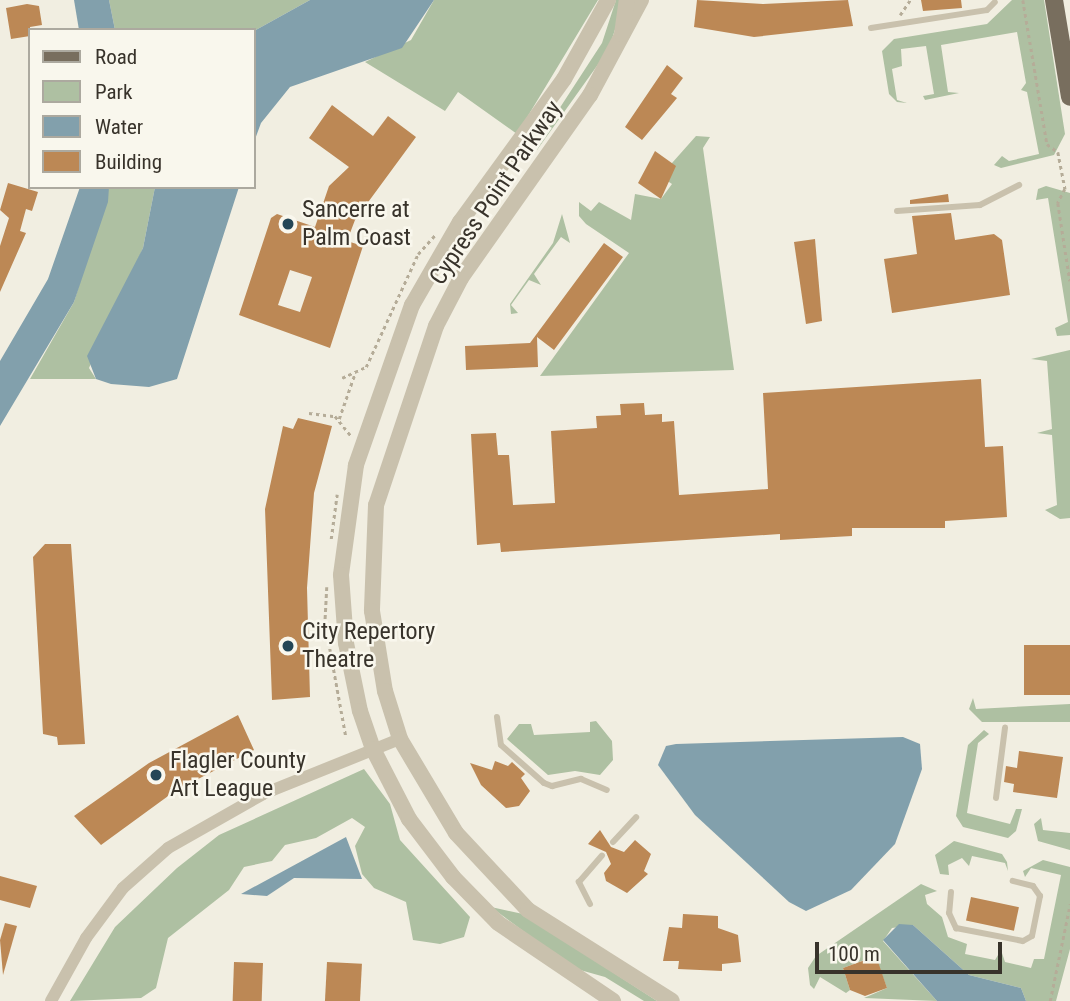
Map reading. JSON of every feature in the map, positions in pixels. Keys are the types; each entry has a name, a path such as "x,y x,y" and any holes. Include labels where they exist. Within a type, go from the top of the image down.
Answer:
{"main road":[{"path":"1054,0 1070,97"}],"street":[{"name":"Cypress Point Parkway","path":"608,0 564,79 430,270 400,332 365,434 349,492 341,575 349,665 373,749 409,819 453,877 514,937 613,1001"},
{"path":"622,40 627,0"},
{"name":"Cypress Point Parkway","path":"641,0 622,40 590,95 461,278 423,357 389,457 372,535 372,611 385,691 400,739 439,809 499,883 567,938 672,1001"},
{"path":"51,1001 86,938 123,888 169,848 222,814 400,739"}],"lane":[{"path":"871,29 987,10 995,2"},
{"path":"897,211 984,204 997,192 1019,185"},
{"path":"497,717 500,745 544,783 552,786 581,779 607,790"},
{"path":"996,798 1005,728"},
{"path":"613,842 636,817"},
{"path":"590,904 579,882 601,856"},
{"path":"951,892 948,913 956,928 1023,942 1032,936 1040,896 1033,886 1013,881"}],"path":[{"path":"894,25 910,0"},
{"path":"1023,0 1047,144 1058,152 1065,190 1058,203 1070,281"},
{"path":"339,419 355,376"},
{"path":"1051,1001 1070,904"}],"green space":[{"path":"109,0 310,0 256,30 115,28"},
{"path":"434,0 598,0 517,134 458,92 445,111 365,62 411,40"},
{"path":"616,0 624,0 609,49 537,150 535,146 602,43"},
{"path":"1012,0 1044,0 1065,134 1054,155 1001,168 994,165 1002,156 1009,161 1039,154 1027,92 1021,90 1026,83 1017,32 941,45 948,92 959,93 925,100 923,96 934,94 926,46 901,49 902,66 892,69 897,100 907,103 897,102 889,94 882,51 894,39 987,24"},
{"path":"696,136 710,137 703,148 734,370 540,376 629,253 586,224 579,216 579,202 591,211 599,202 631,220 635,194 661,199 672,184 666,180 672,163"},
{"path":"1046,186 1070,193 1070,335 1057,336 1055,328 1068,322 1048,198 1036,200 1038,189"},
{"path":"108,189 155,189 143,248 89,368 96,379 30,379 74,302"},
{"path":"562,214 570,243 561,237 534,274 541,285 529,280 511,305 518,313 511,314 510,304 553,243"},
{"path":"1070,350 1070,518 1060,519 1045,510 1057,505 1052,435 1037,433 1052,429 1047,361 1031,359"},
{"path":"973,698 976,709 1070,704 1070,722 982,722 969,709"},
{"path":"596,721 612,741 613,760 600,775 575,771 548,775 507,739 519,724 531,724 534,735 590,732 590,722"},
{"path":"984,730 989,734 978,743 967,813 1010,824 1016,809 1022,809 1016,831 1008,838 963,827 956,816 968,745"},
{"path":"364,769 390,804 400,840 470,917 464,937 440,944 413,940 406,902 374,888 362,874 355,846 365,827 352,818 316,838 285,845 272,861 244,867 229,890 168,938 156,988 141,998 70,1001 115,927 177,868 219,835"},
{"path":"1041,818 1043,830 1070,833 1070,850 1038,841 1034,824"},
{"path":"954,841 1002,854 1008,871 1005,863 972,856 969,866 962,858 948,865 949,875 940,874 935,855"},
{"path":"1043,860 1070,867 1070,949 1056,1001 1026,1001 1021,988 969,975 913,925 892,928 883,941 937,1001 864,998 887,988 875,956 843,968 850,990 846,993 820,977 814,989 810,985 808,968 816,956 921,884 937,891 925,895 927,904 942,917 948,937 967,944 965,954 995,960 1001,950 1005,962 1031,968 1034,959 1044,959 1061,875 1031,868 1025,877 1023,871"},
{"path":"491,907 523,914 657,1001 644,1001 605,977 573,968"}],"water":[{"path":"74,0 109,0 115,28 79,28"},
{"path":"310,0 434,0 402,48 290,87 261,123 256,137 256,30"},
{"path":"79,189 109,189 108,202 74,302 0,426 0,361 48,279"},
{"path":"155,189 238,189 177,379 149,387 111,384 96,379 87,356 143,248"},
{"path":"903,737 920,744 922,769 895,844 851,890 806,911 789,902 695,815 658,765 666,746 676,744"},
{"path":"346,837 362,879 294,878 267,896 241,894"},
{"path":"899,924 913,925 969,975 1021,988 1026,1001 937,1001 883,940"}],"building":[{"path":"697,0 763,4 848,0 853,26 754,37 694,27"},
{"path":"921,0 961,0 962,8 923,11"},
{"path":"27,4 39,6 42,25 28,28 28,36 11,39 6,8"},
{"path":"667,65 683,78 671,94 677,98 642,140 625,127"},
{"name":"Sancerre at Palm Coast","path":"332,105 373,136 388,116 416,137 355,220 347,241 363,246 330,348 239,315 271,218 277,214 315,227 329,186 349,167 309,138","holes":["290,270 312,277 300,312 278,305"]},
{"path":"655,151 676,166 661,199 638,183"},
{"path":"8,183 38,192 32,211 26,209 20,231 26,233 0,292 0,246 9,218 0,210"},
{"path":"948,194 949,202 910,204 910,200"},
{"path":"951,213 955,240 994,234 1002,240 1010,295 892,313 884,259 917,254 912,216"},
{"path":"815,239 822,321 806,324 794,242"},
{"path":"604,243 623,257 554,350 537,337 538,367 466,370 465,346 530,343"},
{"path":"981,379 985,447 1003,446 1007,517 945,521 945,528 852,528 852,536 780,540 780,534 501,552 500,543 477,545 471,434 496,433 498,455 509,455 513,505 555,503 551,431 597,428 596,416 621,415 620,404 644,403 645,415 662,414 662,422 674,421 679,495 768,489 763,393"},
{"path":"298,418 332,426 314,493 307,588 310,697 272,700 265,509 283,426 293,429"},
{"path":"45,544 71,544 85,744 58,745 57,737 43,734 33,557"},
{"path":"1024,645 1070,645 1070,695 1024,695"},
{"path":"238,715 254,750 175,791 101,845 74,816 149,763"},
{"path":"1019,751 1063,757 1057,798 1013,792 1014,784 1004,782 1006,766 1017,768"},
{"path":"495,761 508,766 512,762 525,774 521,778 530,791 519,806 506,808 481,785 470,763 492,770"},
{"path":"600,830 611,847 624,852 635,840 651,854 644,871 648,874 627,893 606,881 604,873 611,864 606,852 588,844"},
{"path":"0,876 37,886 30,908 0,900"},
{"path":"971,897 1019,907 1014,931 966,920"},
{"path":"683,914 718,916 718,928 738,935 741,962 722,964 722,971 678,969 679,961 663,961 669,927 682,928"},
{"path":"5,923 17,926 3,975 0,940"},
{"path":"876,956 887,988 865,996 850,990 843,968"},
{"path":"234,962 263,963 262,1001 233,1001"},
{"path":"327,962 362,964 360,1001 325,1001"}],"place":[{"name":"Sancerre at Palm Coast","path":"288,224"},
{"name":"City Repertory Theatre","path":"288,646"},
{"name":"Flagler County Art League","path":"156,775"}]}
